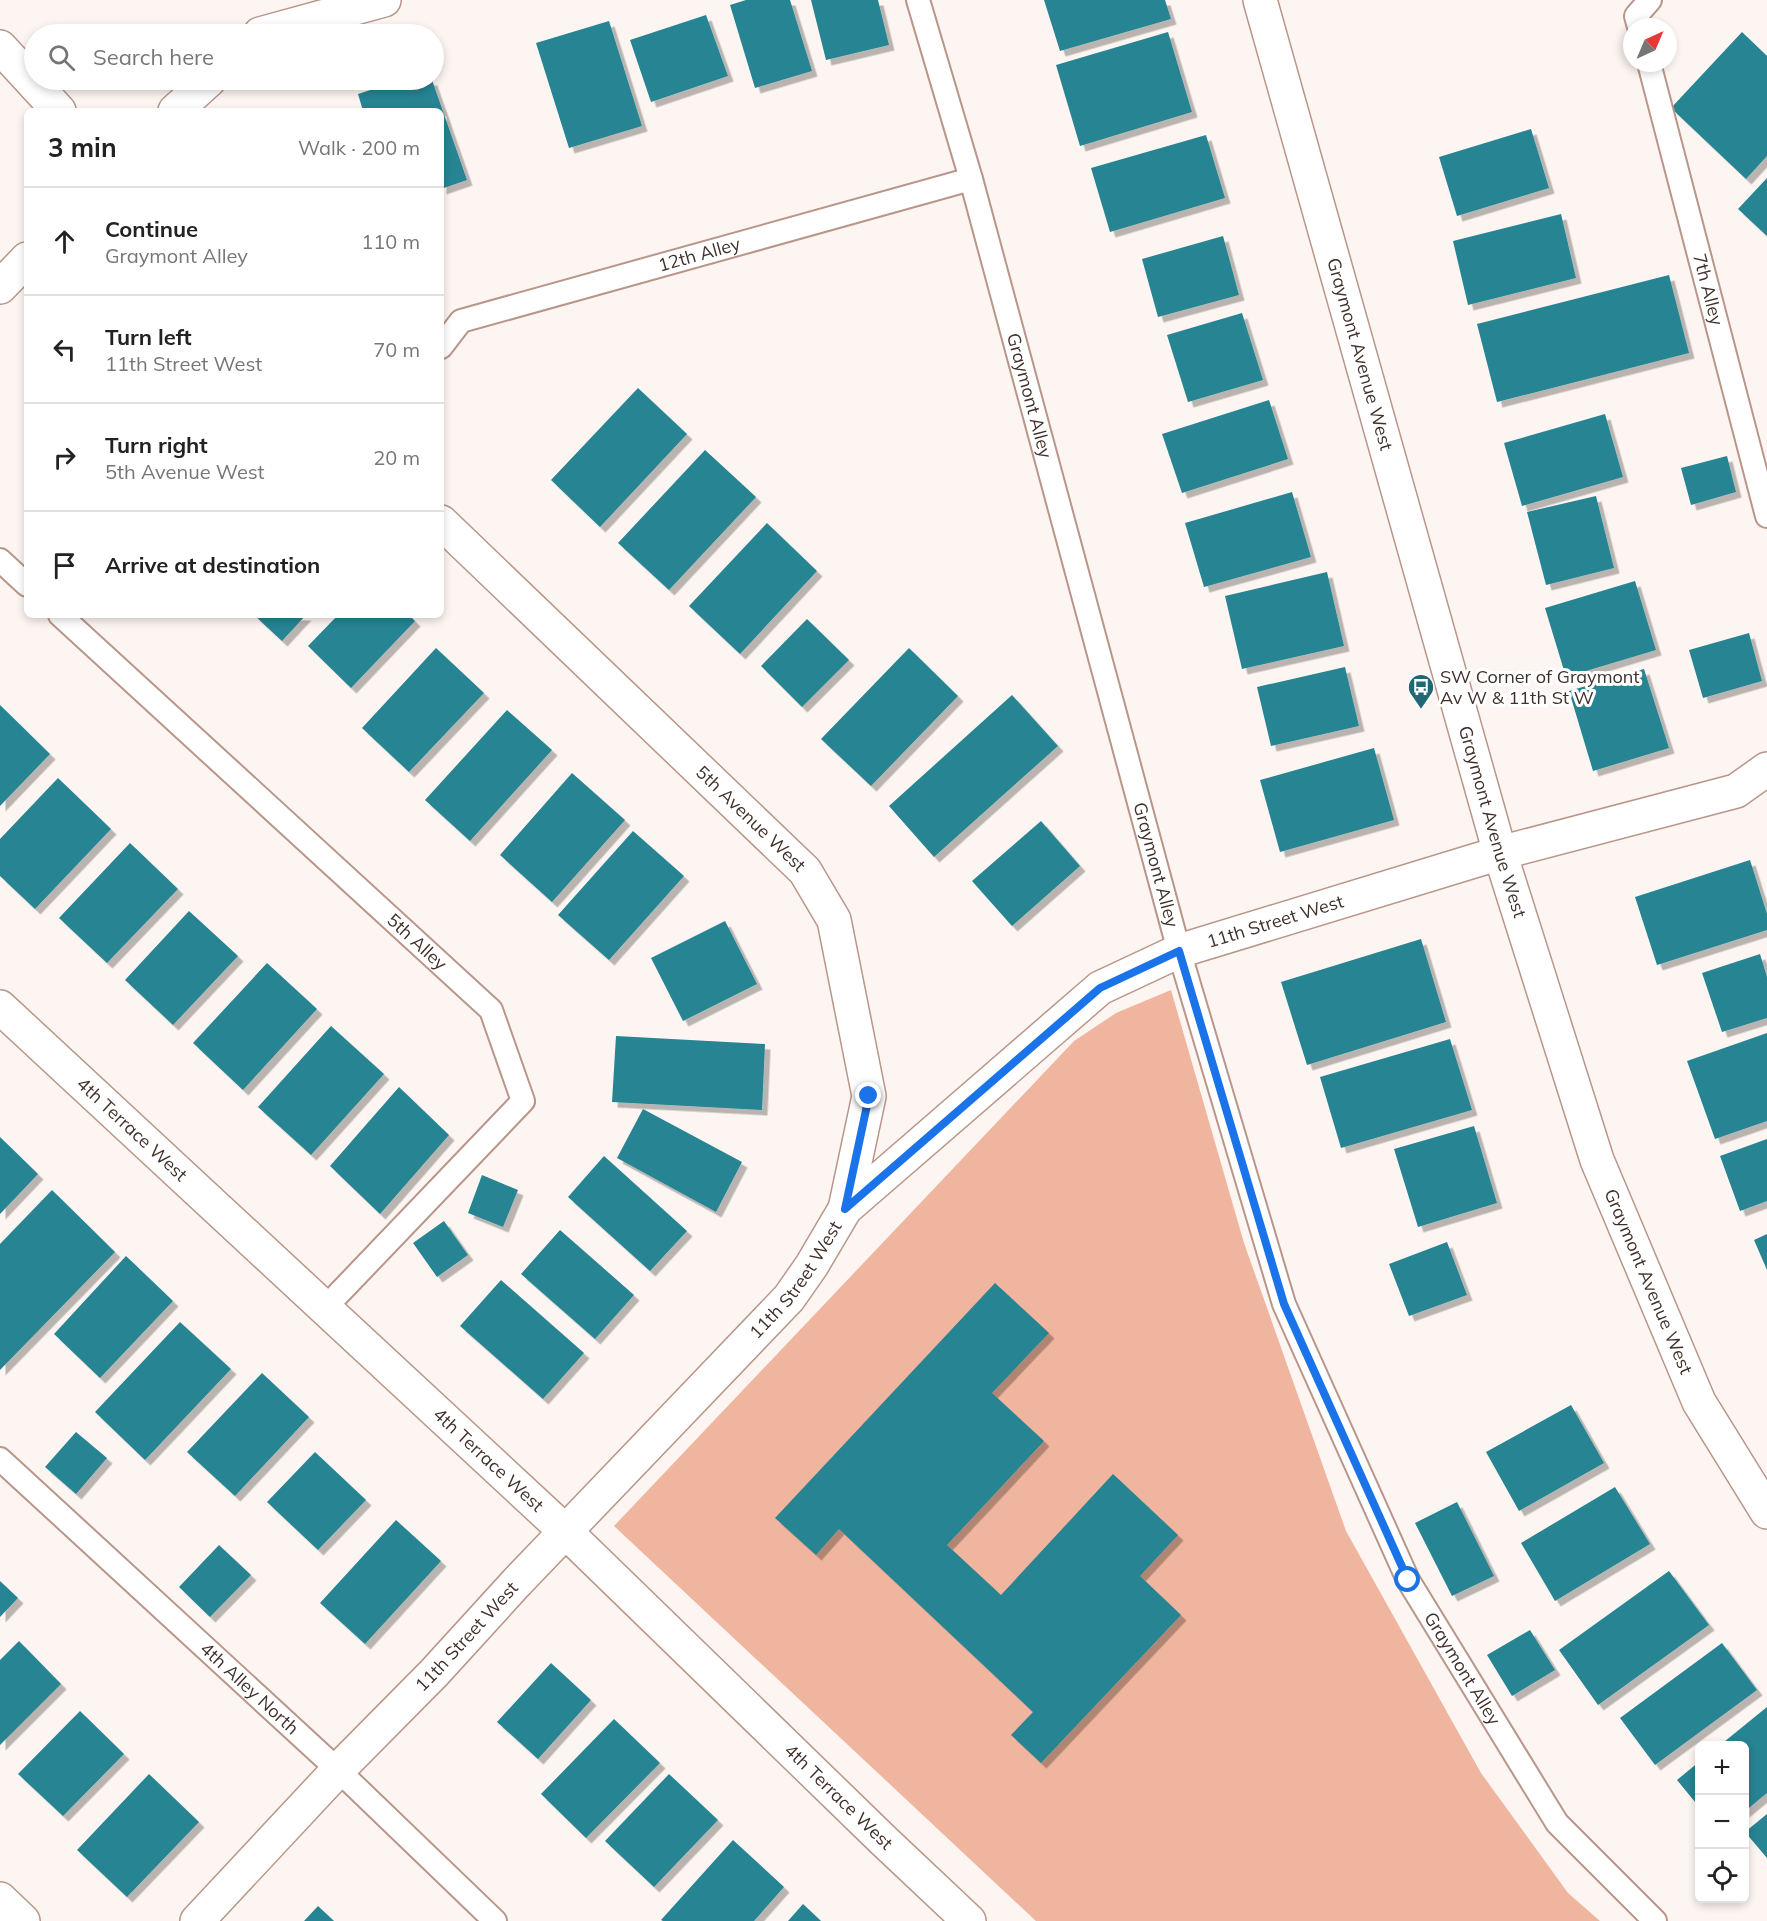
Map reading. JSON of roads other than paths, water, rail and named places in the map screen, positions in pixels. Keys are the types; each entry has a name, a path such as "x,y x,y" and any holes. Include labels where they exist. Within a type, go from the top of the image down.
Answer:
{"street":[{"path":"296,24 384,0"},
{"name":"Graymont Avenue West","path":"1260,0 1500,853 1597,1160 1700,1402 1767,1512"},
{"path":"0,47 24,73"},
{"path":"40,90 56,108"},
{"path":"178,108 197,90"},
{"path":"0,287 24,261"},
{"name":"5th Avenue West","path":"444,525 805,871 834,920 869,1096 845,1209"},
{"name":"11th Street West","path":"197,1921 338,1770 434,1673 517,1582 789,1298 812,1265 845,1209 1100,988 1179,951 1500,853 1736,791 1767,769"},
{"name":"4th Terrace West","path":"0,1007 566,1532 969,1921"},
{"path":"0,1899 23,1921"}],"lane":[{"name":"Graymont Alley","path":"918,0 971,179 1179,951 1284,1304 1408,1580 1557,1823 1655,1921"},
{"path":"1637,18 1650,0"},
{"name":"7th Alley","path":"1651,72 1767,516"},
{"name":"12th Alley","path":"444,343 461,321 971,179"},
{"path":"0,560 24,582"},
{"name":"5th Alley","path":"63,618 491,1010 523,1101 324,1309"},
{"name":"4th Alley North","path":"0,1459 338,1770 495,1921"}],"place":[{"name":"SW Corner of Graymont Av W & 11th St W","path":"1421,710"}]}
